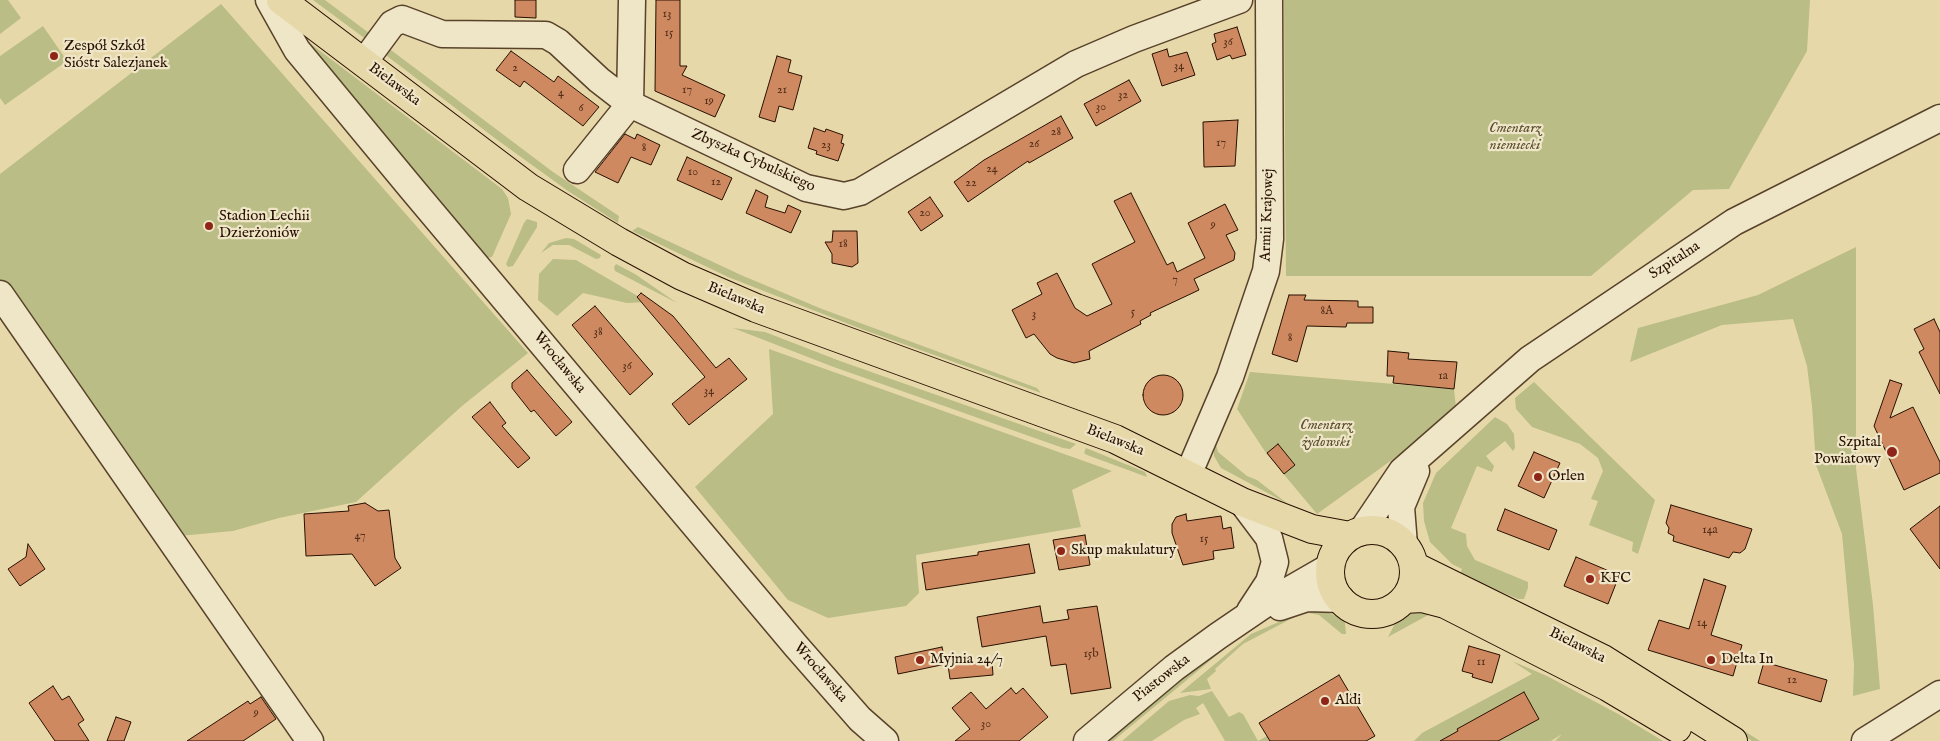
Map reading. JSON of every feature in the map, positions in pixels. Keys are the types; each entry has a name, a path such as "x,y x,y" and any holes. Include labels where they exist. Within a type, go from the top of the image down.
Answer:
{"main road":[{"name":"Bielawska","path":"281,0 528,187 619,242 682,276 756,308 1115,439 1242,502 1312,529 1355,534"},
{"name":"Bielawska","path":"1242,502 1332,563"},
{"path":"1373,530 1384,532 1409,555 1410,589 1404,599 1384,612 1372,614 1355,609 1341,599 1334,589 1332,563 1341,544 1355,534 1373,530"},
{"name":"Bielawska","path":"1409,555 1603,659 1675,716 1698,741"},
{"name":"Bielawska","path":"1404,599 1422,598 1445,604 1608,687 1733,741"}],"street":[{"name":"Wrocławska","path":"269,0 297,50 864,730 885,741"},
{"path":"577,170 630,104 632,0"},
{"name":"Zbyszka Cybulskiego","path":"364,62 392,24 402,19 442,34 546,35 558,42 599,80 630,104 806,188 844,196 860,192 1076,64 1134,39 1239,0"},
{"name":"Armii Krajowej","path":"1188,475 1230,377 1266,271 1270,239 1269,0"},
{"name":"Szpitalna","path":"1355,534 1402,471 1437,443 1530,359 1734,222 1940,118"},
{"path":"0,294 310,741"},
{"name":"Szpitalna","path":"1409,555 1401,507 1413,476 1437,443"},
{"path":"1242,502 1269,538 1275,562 1269,582 1242,621"},
{"name":"Piastowska","path":"1087,741 1174,668 1265,604 1332,563"},
{"name":"Piastowska","path":"1242,621 1307,598 1341,599"},
{"path":"1865,741 1940,694"}],"green space":[{"path":"0,0 8,0 21,18 0,34"},
{"path":"313,0 325,0 373,36 367,40"},
{"name":"Cmentarz niemiecki","path":"1284,0 1810,0 1807,51 1729,189 1693,190 1591,276 1286,276"},
{"name":"Stadion Lechii Dzierżoniów","path":"221,4 528,353 462,406 356,502 279,518 233,531 168,537 0,282 0,174"},
{"path":"43,26 67,61 5,105 0,98 0,56"},
{"path":"307,44 311,44 502,189 508,198 511,214 492,257 486,258"},
{"path":"387,47 553,172 619,216 618,223 568,191 496,139 387,56"},
{"path":"527,219 537,222 537,227 513,266 508,267 506,264"},
{"path":"638,227 741,275 822,309 1037,388 1041,393 864,330 728,277 632,231"},
{"path":"566,238 574,239 601,255 600,258 596,259 569,245 553,245 541,253 549,243"},
{"path":"1856,247 1856,468 1873,605 1880,689 1853,696 1854,665 1842,534 1816,465 1807,366 1793,319 1722,325 1630,362 1638,328 1758,295"},
{"path":"553,259 576,260 648,302 627,303 583,293 557,316 538,300 539,274"},
{"path":"616,264 635,274 677,303 615,271 614,267"},
{"path":"733,328 765,332 840,361 1076,444 1070,449 1063,448 831,366"},
{"path":"769,349 1112,471 1072,490 1081,527 916,555 919,593 906,606 828,618 788,600 695,487 773,414"},
{"name":"Cmentarz żydowski","path":"1250,372 1454,389 1456,408 1425,436 1317,514 1266,453 1237,409"},
{"path":"1534,382 1655,500 1638,554 1632,551 1633,542 1589,525 1598,501 1591,499 1603,471 1598,458 1580,444 1532,427 1516,409 1515,398"},
{"path":"1495,417 1507,424 1514,434 1515,448 1513,451 1505,441 1486,456 1494,466 1492,472 1477,466 1451,528 1466,534 1467,546 1475,560 1528,582 1524,599 1518,599 1460,575 1462,569 1452,564 1430,542 1424,521 1423,503 1436,473"},
{"path":"1214,437 1218,452 1247,476 1257,480 1288,504 1221,468 1214,456"},
{"path":"1086,448 1145,472 1147,477 1087,455 1084,453"},
{"path":"1415,608 1430,614 1388,637 1398,618"},
{"path":"1319,609 1341,618 1345,623 1346,634 1342,634 1319,615 1304,612 1243,644 1215,669 1216,671 1207,679 1211,689 1180,693 1251,634 1304,611"},
{"path":"1240,636 1113,741 1101,741 1147,702"},
{"path":"1512,661 1547,676 1620,715 1663,741 1555,741 1562,734 1551,741 1498,741 1539,719 1524,692 1457,729 1463,741 1414,741 1422,733 1532,674"},
{"path":"1667,682 1760,741 1752,741 1663,684"},
{"path":"1212,691 1229,717 1239,712 1243,714 1258,741 1225,741 1203,703 1196,708 1200,714 1184,720 1152,741 1122,741 1169,701 1190,695 1199,696"},
{"path":"1267,736 1270,741 1258,741"}],"building":[{"path":"515,0 536,0 536,18 515,17"},
{"path":"656,0 680,0 680,66 687,66 682,75 725,95 715,117 655,91"},
{"path":"1237,27 1246,55 1232,59 1230,55 1217,60 1212,44 1216,42 1214,34"},
{"path":"1167,49 1169,57 1187,52 1195,75 1162,86 1152,54"},
{"path":"511,51 554,82 558,76 599,107 583,126 524,81 520,87 496,70"},
{"path":"777,56 791,60 788,72 802,76 793,110 779,106 775,122 759,117"},
{"path":"1129,80 1141,101 1096,126 1084,104"},
{"path":"1061,116 1073,138 1029,163 1028,161 968,202 954,182 984,160"},
{"path":"1238,120 1235,166 1204,167 1203,122"},
{"path":"814,128 825,132 826,129 843,135 841,143 844,144 838,161 816,154 817,151 808,148"},
{"path":"625,134 635,139 637,134 660,145 651,165 631,157 618,183 595,172"},
{"path":"687,157 732,178 722,200 677,180"},
{"path":"756,190 768,196 765,207 785,213 788,205 801,211 791,233 746,213"},
{"path":"1131,193 1167,265 1173,262 1177,272 1205,258 1188,223 1225,204 1238,230 1226,235 1235,253 1234,260 1194,279 1199,290 1150,313 1151,315 1140,321 1141,324 1089,351 1090,359 1074,363 1057,358 1050,354 1034,334 1026,338 1012,310 1042,294 1037,283 1057,273 1075,308 1087,316 1112,304 1092,264 1135,242 1114,201"},
{"path":"930,197 943,216 921,231 908,212"},
{"path":"833,231 857,231 858,263 852,267 832,263 832,254 825,242 832,242"},
{"path":"641,293 673,316 716,368 729,358 747,379 689,425 672,404 705,377 637,297"},
{"path":"1289,295 1306,295 1304,300 1358,301 1358,307 1373,307 1373,323 1347,323 1346,327 1307,326 1297,362 1272,354"},
{"path":"595,306 653,374 630,395 572,325"},
{"path":"1934,319 1940,332 1940,394 1919,352 1924,349 1914,329"},
{"path":"1388,351 1409,353 1408,359 1457,362 1454,389 1393,383 1394,376 1387,376"},
{"path":"527,370 572,422 556,436 534,410 531,412 512,388 512,383"},
{"path":"1163,375 1177,381 1183,395 1177,409 1163,415 1149,409 1143,395 1149,381"},
{"path":"1890,380 1902,384 1890,418 1913,407 1940,462 1940,473 1904,490 1874,426"},
{"path":"490,402 506,423 502,426 530,458 518,468 472,417"},
{"path":"1278,444 1295,465 1284,474 1267,453"},
{"name":"Orlen","path":"1534,452 1560,463 1544,498 1518,486"},
{"path":"365,503 378,511 389,510 395,558 401,568 375,586 352,554 306,556 304,514 349,511 348,506"},
{"path":"1671,505 1752,529 1745,549 1740,553 1733,552 1729,558 1673,541 1674,536 1668,533 1669,528 1666,523"},
{"path":"1940,506 1940,569 1910,529"},
{"path":"1505,509 1557,530 1549,550 1497,530"},
{"path":"1186,514 1187,521 1221,516 1223,529 1231,527 1234,548 1213,551 1214,559 1183,565 1172,533 1172,524 1176,517"},
{"name":"Skup makulatury","path":"1085,535 1090,565 1059,570 1053,540"},
{"path":"28,544 45,569 20,586 8,569 26,557"},
{"path":"1029,544 1035,573 926,590 922,563 978,555 978,552"},
{"name":"KFC","path":"1576,557 1609,571 1607,577 1617,581 1608,604 1564,586"},
{"path":"1704,579 1726,586 1711,635 1742,645 1733,676 1648,650 1659,620 1689,629"},
{"path":"1040,606 1043,623 1069,619 1067,610 1097,606 1111,688 1071,694 1066,664 1051,666 1046,636 982,647 977,617"},
{"path":"1469,646 1500,655 1492,683 1472,677 1473,674 1462,671"},
{"name":"Myjnia 24/7","path":"942,647 946,664 898,674 895,657"},
{"path":"992,661 993,675 950,679 948,665"},
{"path":"1764,662 1827,680 1821,702 1758,683"},
{"name":"Aldi","path":"1339,675 1375,736 1366,741 1270,741 1259,723"},
{"path":"53,686 62,700 69,696 84,720 78,724 89,741 55,741 29,703"},
{"path":"1011,688 1016,694 1023,688 1048,717 1019,741 955,741 970,729 952,708 971,692 986,709"},
{"path":"1524,692 1539,719 1498,741 1440,741 1458,731 1457,729"},
{"path":"261,697 276,719 243,741 187,741 248,701 250,704"},
{"path":"116,717 131,722 124,741 107,741"}],"place":[{"name":"Zespół Szkół Sióstr Salezjanek","path":"54,56"},
{"name":"Stadion Lechii Dzierżoniów","path":"209,226"},
{"name":"Szpital Powiatowy","path":"1892,452"},
{"name":"Orlen","path":"1538,477"},
{"name":"Skup makulatury","path":"1061,551"},
{"name":"KFC","path":"1590,579"},
{"name":"Myjnia 24/7","path":"920,660"},
{"name":"Delta In","path":"1711,660"},
{"name":"Aldi","path":"1325,701"}]}
